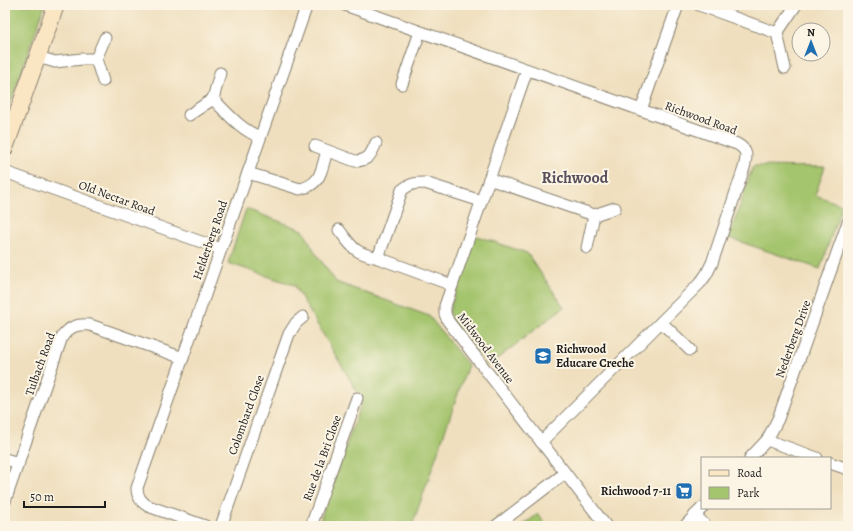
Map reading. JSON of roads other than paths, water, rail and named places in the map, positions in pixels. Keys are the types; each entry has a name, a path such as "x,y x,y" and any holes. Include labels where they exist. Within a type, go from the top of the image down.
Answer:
{"street":[{"path":"5,148 56,5"},
{"name":"Helderberg Road","path":"204,526 144,504 138,492 138,484 307,5"},
{"name":"Richwood Road","path":"346,5 737,144 744,150 747,157 709,269 700,283 541,442"},
{"path":"641,110 678,5"},
{"path":"699,5 777,33"},
{"path":"785,68 777,33 796,5"},
{"path":"402,84 420,32"},
{"path":"103,81 96,59 105,38"},
{"path":"38,57 55,62 96,59"},
{"name":"Midwood Avenue","path":"527,70 452,285 445,306 445,314 448,321 606,526"},
{"path":"188,114 213,99 220,73"},
{"path":"213,99 242,127 260,137"},
{"path":"314,146 355,161 362,161 371,155 376,144"},
{"path":"248,173 300,189 315,183 327,151"},
{"name":"Old Nectar Road","path":"5,172 221,249"},
{"path":"489,179 594,215 615,208"},
{"path":"378,258 402,190 407,186 416,183 433,185 481,201"},
{"path":"587,248 594,215"},
{"name":"Nederberg Drive","path":"751,457 767,440 778,418 848,222"},
{"path":"338,230 355,250 362,254 378,258 452,285"},
{"name":"Colombard Close","path":"221,526 289,334 296,323 303,317"},
{"path":"661,322 690,350"},
{"name":"Tulbach Road","path":"5,501 62,336 70,328 80,324 90,325 182,358"},
{"name":"Rue de la Bri Close","path":"311,526 356,398"},
{"path":"767,440 814,457"},
{"path":"5,459 18,463"},
{"path":"831,463 848,469"},
{"path":"496,526 565,473"},
{"path":"685,526 699,512 706,526"}],"place":[{"name":"Richwood Educare Creche","path":"543,356"},
{"name":"Richwood 7-11","path":"684,491"}],"district":[{"name":"Richwood","path":"575,178"}]}
